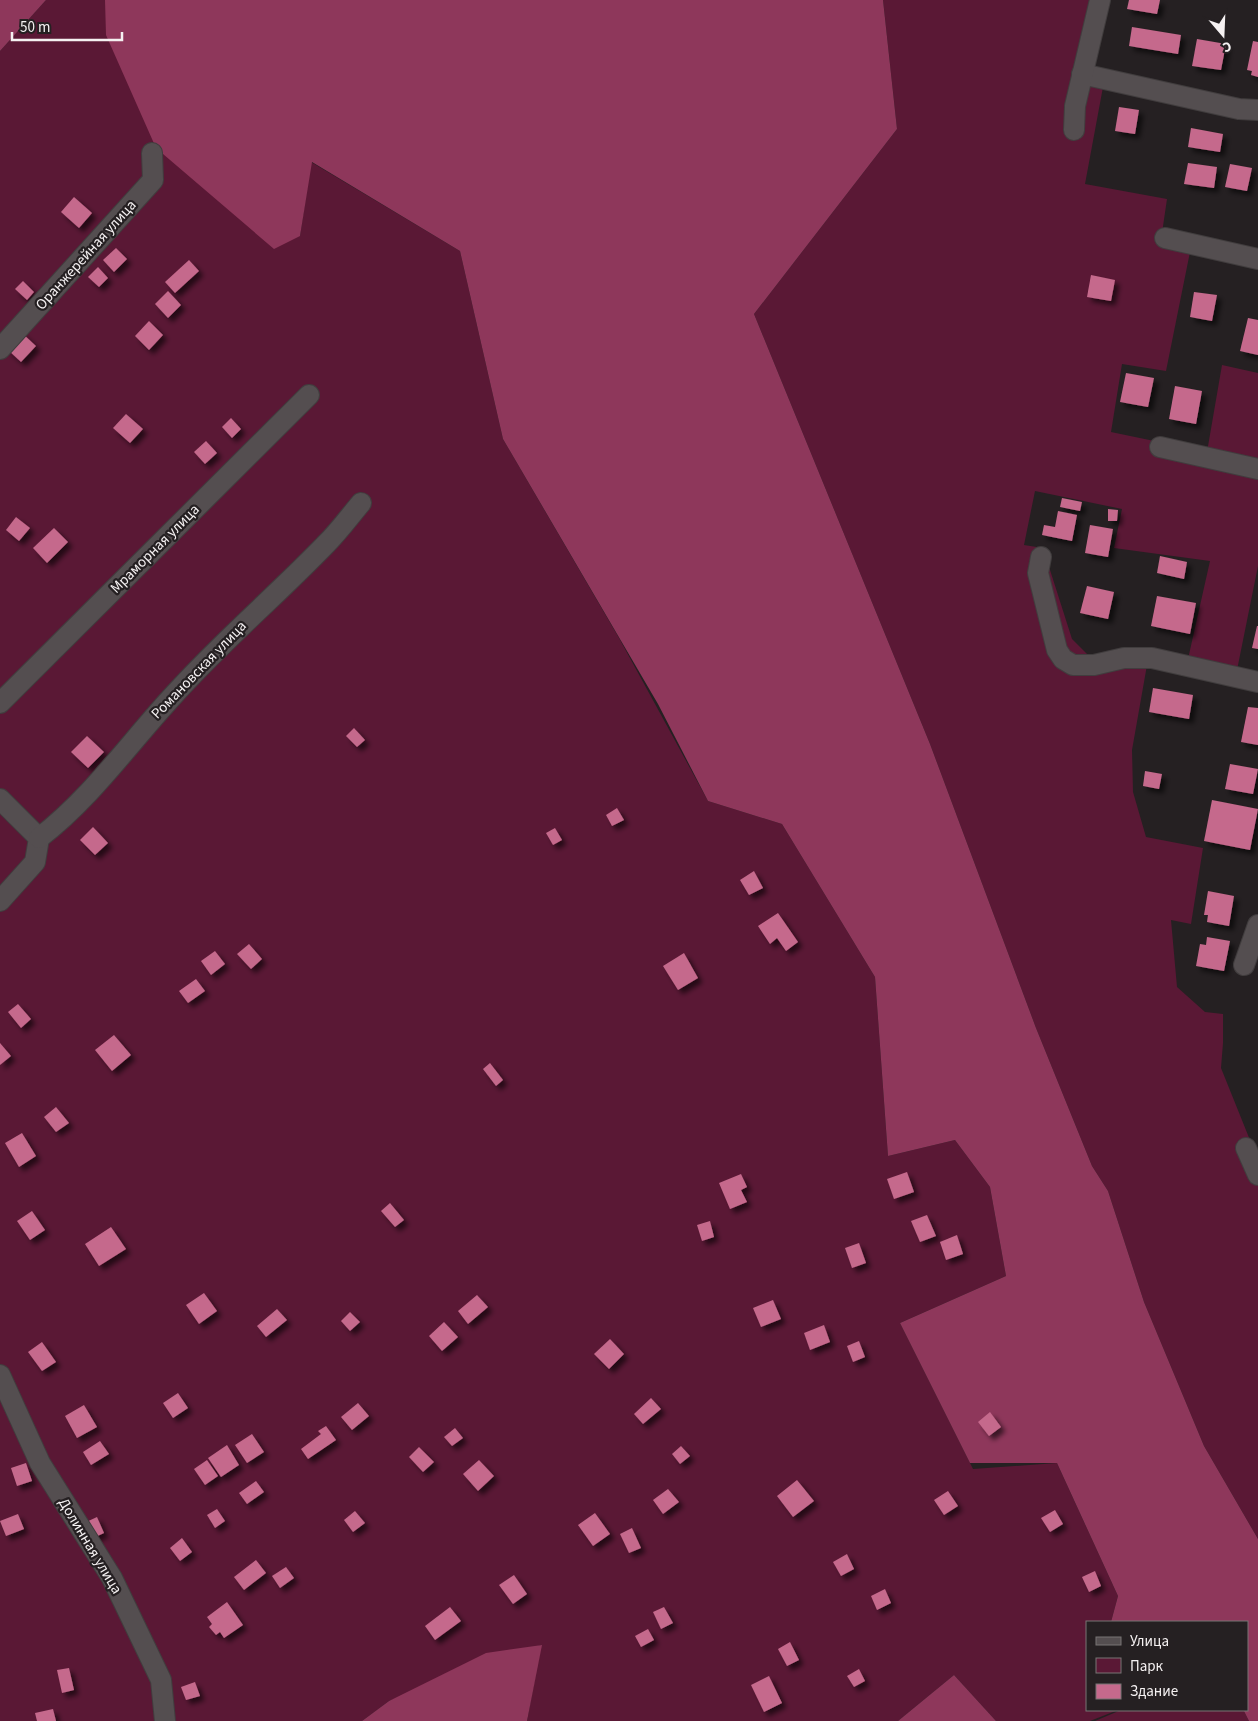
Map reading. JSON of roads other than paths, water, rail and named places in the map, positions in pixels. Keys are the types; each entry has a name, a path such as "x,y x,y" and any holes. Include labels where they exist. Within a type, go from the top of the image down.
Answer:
{"street":[{"path":"1074,130 1075,106 1100,0"},
{"path":"1082,74 1239,109 1258,110"},
{"name":"Оранжерейная улица","path":"0,349 153,180 152,153"},
{"path":"1165,238 1258,258"},
{"name":"Мраморная улица","path":"0,703 309,395"},
{"path":"1160,448 1258,469"},
{"name":"Романовская улица","path":"39,838 60,822 126,751 171,697 328,542 361,503"},
{"path":"1041,557 1038,573 1057,650 1063,659 1073,665 1094,665 1124,658 1152,658 1258,682"},
{"path":"0,799 39,838 35,862 0,901"},
{"path":"1244,965 1258,925"},
{"path":"1246,1148 1258,1176"},
{"name":"Долинная улица","path":"0,1375 40,1463 112,1578 161,1680 165,1721"}]}
